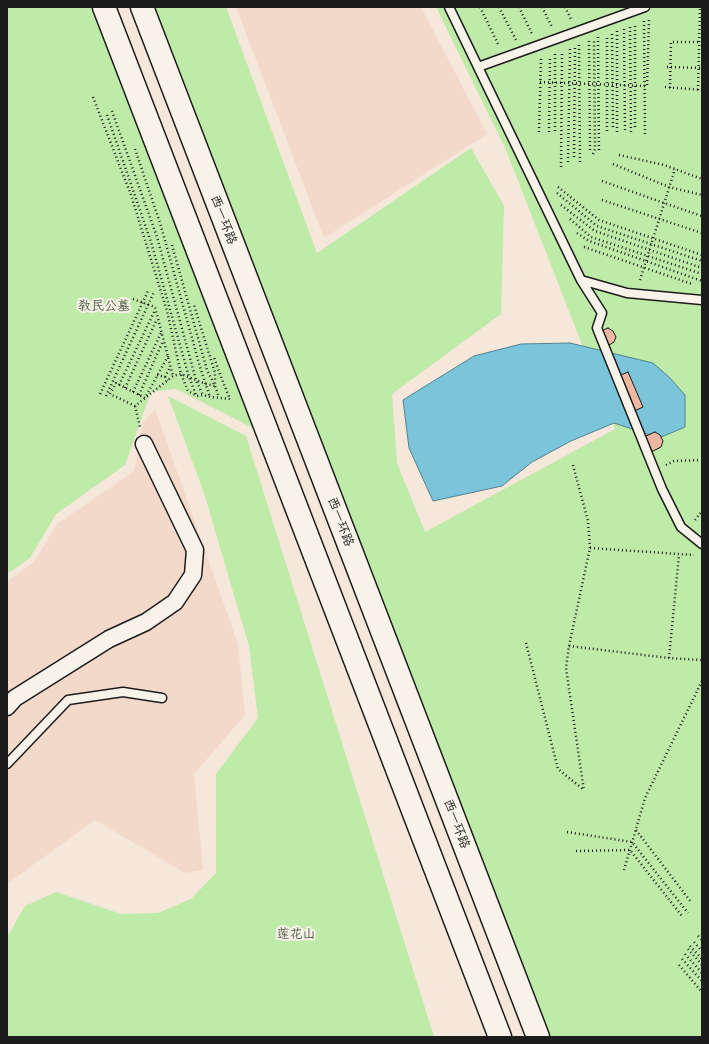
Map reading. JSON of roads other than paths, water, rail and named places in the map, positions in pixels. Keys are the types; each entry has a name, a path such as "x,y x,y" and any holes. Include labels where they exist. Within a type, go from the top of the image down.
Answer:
{"highway":[{"path":"104,7 500,1037"},
{"name":"西一环路","path":"142,7 538,1037"}],"street":[{"path":"7,707 15,698 109,639 146,622 175,602 193,574 196,550 144,444"}],"lane":[{"path":"449,7 581,280 602,313 597,328 662,489 681,527 702,544"},
{"path":"478,67 644,7"},
{"path":"581,280 627,293 702,300"},
{"path":"7,764 68,700 122,692 162,698"}],"water":[{"path":"570,343 653,363 669,377 685,395 685,427 659,438 614,423 571,441 532,462 502,486 433,501 409,448 403,400 474,356 521,344"}],"park label":[{"name":"教民公墓","path":"104,307"},
{"name":"莲花山","path":"296,935"}]}
